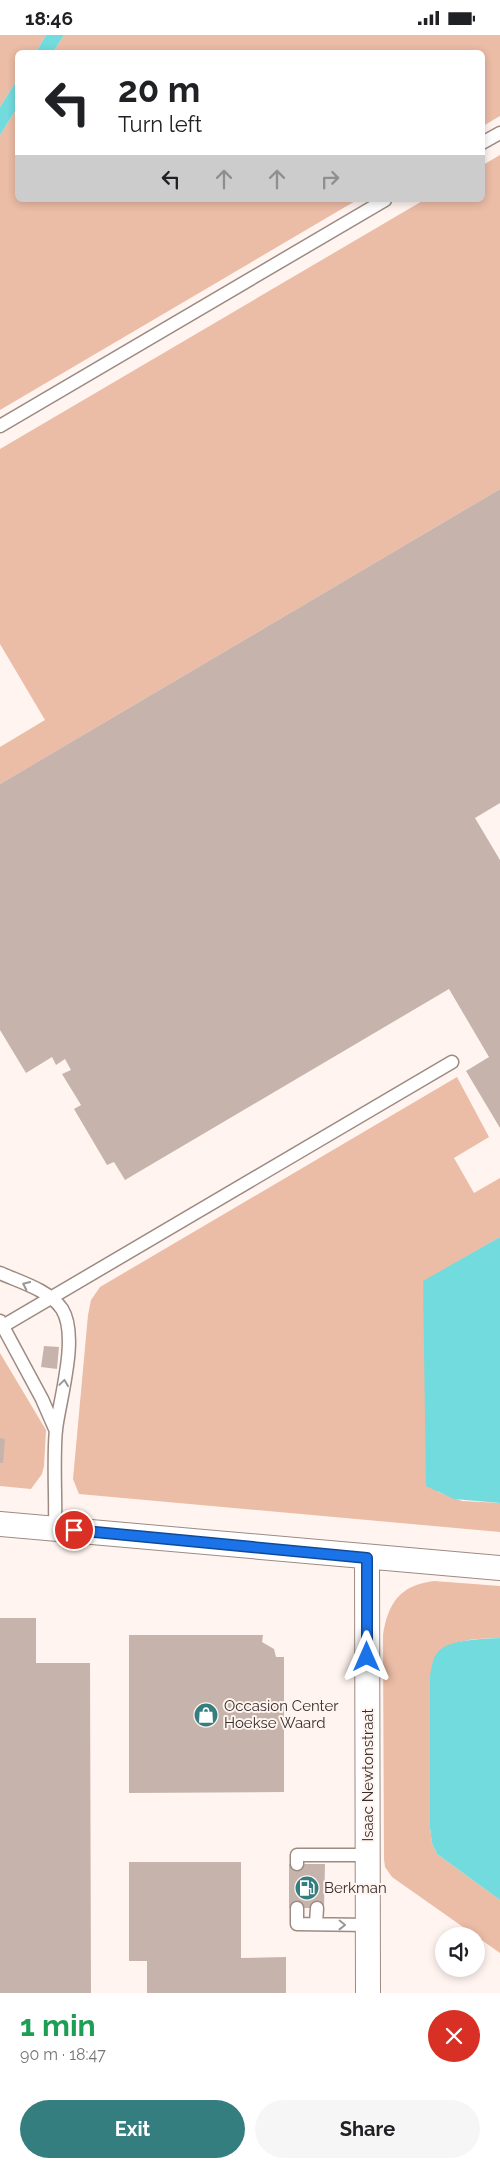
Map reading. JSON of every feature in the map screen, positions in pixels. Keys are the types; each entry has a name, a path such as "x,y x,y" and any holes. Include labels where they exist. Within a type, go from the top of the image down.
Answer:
{"street":[{"path":"0,1524 367,1558 500,1568"},
{"name":"Isaac Newtonstraat","path":"367,1558 368,1993"}],"lane":[{"path":"485,141 500,133"},
{"path":"0,426 382,202"},
{"path":"56,1431 42,1399 1,1323 51,1298 452,1061"},
{"path":"0,1273 51,1298 62,1309 67,1320 69,1332 65,1378 56,1431 55,1528"},
{"path":"297,1864 297,1855 317,1860 368,1855"},
{"path":"297,1908 297,1924 368,1925"},
{"path":"316,1924 317,1908"}],"shaded area":[{"path":"0,35 46,35 37,50 15,50 15,83 0,107"},
{"path":"64,35 500,35 500,116 485,125 485,50 54,50"},
{"path":"15,111 15,202 354,202 0,410 0,135"},
{"path":"500,155 500,489 0,784 0,747 45,720 0,644 0,449 421,202 485,202 485,164"},
{"path":"457,1077 489,1137 454,1158 474,1193 500,1178 500,1237 423,1282 438,1492 462,1501 500,1503 500,1532 79,1494 73,1479 88,1315 91,1300 100,1287"},
{"path":"0,1353 46,1430 42,1474 31,1489 0,1486"},
{"path":"434,1581 500,1586 500,1638 470,1640 451,1645 436,1656 432,1665 430,1828 432,1843 437,1854 500,1900 500,1953 485,1942 485,1927 463,1927 392,1877 385,1867 383,1635 388,1614 398,1597 404,1591 422,1583"}],"water":[{"path":"46,35 64,35 54,50 37,50"},
{"path":"15,83 15,111 0,135 0,107"},
{"path":"500,1237 500,1503 454,1499 426,1486 423,1281"},
{"path":"500,1638 500,1900 437,1854 432,1843 430,1828 430,1675 434,1657 450,1644"}],"building":[{"path":"500,489 500,803 475,818 500,860 500,1128 466,1071 489,1057 449,989 125,1180 114,1162 107,1165 74,1109 81,1105 62,1074 71,1070 65,1059 56,1065 52,1057 26,1073 0,1030 0,784"},
{"path":"44,1346 59,1347 57,1369 41,1367"},
{"path":"0,1438 5,1439 3,1463 0,1463"},
{"path":"0,1618 36,1618 36,1663 90,1663 91,1993 0,1993"},
{"path":"129,1635 263,1635 262,1642 274,1649 276,1657 284,1657 284,1792 129,1793"},
{"path":"129,1862 241,1862 241,1958 286,1957 286,1993 147,1993 147,1961 129,1961"},
{"path":"289,1864 325,1864 324,1908 289,1908"}],"place":[{"name":"Occasion Center Hoekse Waard","path":"206,1715"},
{"name":"Berkman","path":"307,1888"}],"route":[{"path":"74,1530 367,1558 367,1657"}]}
